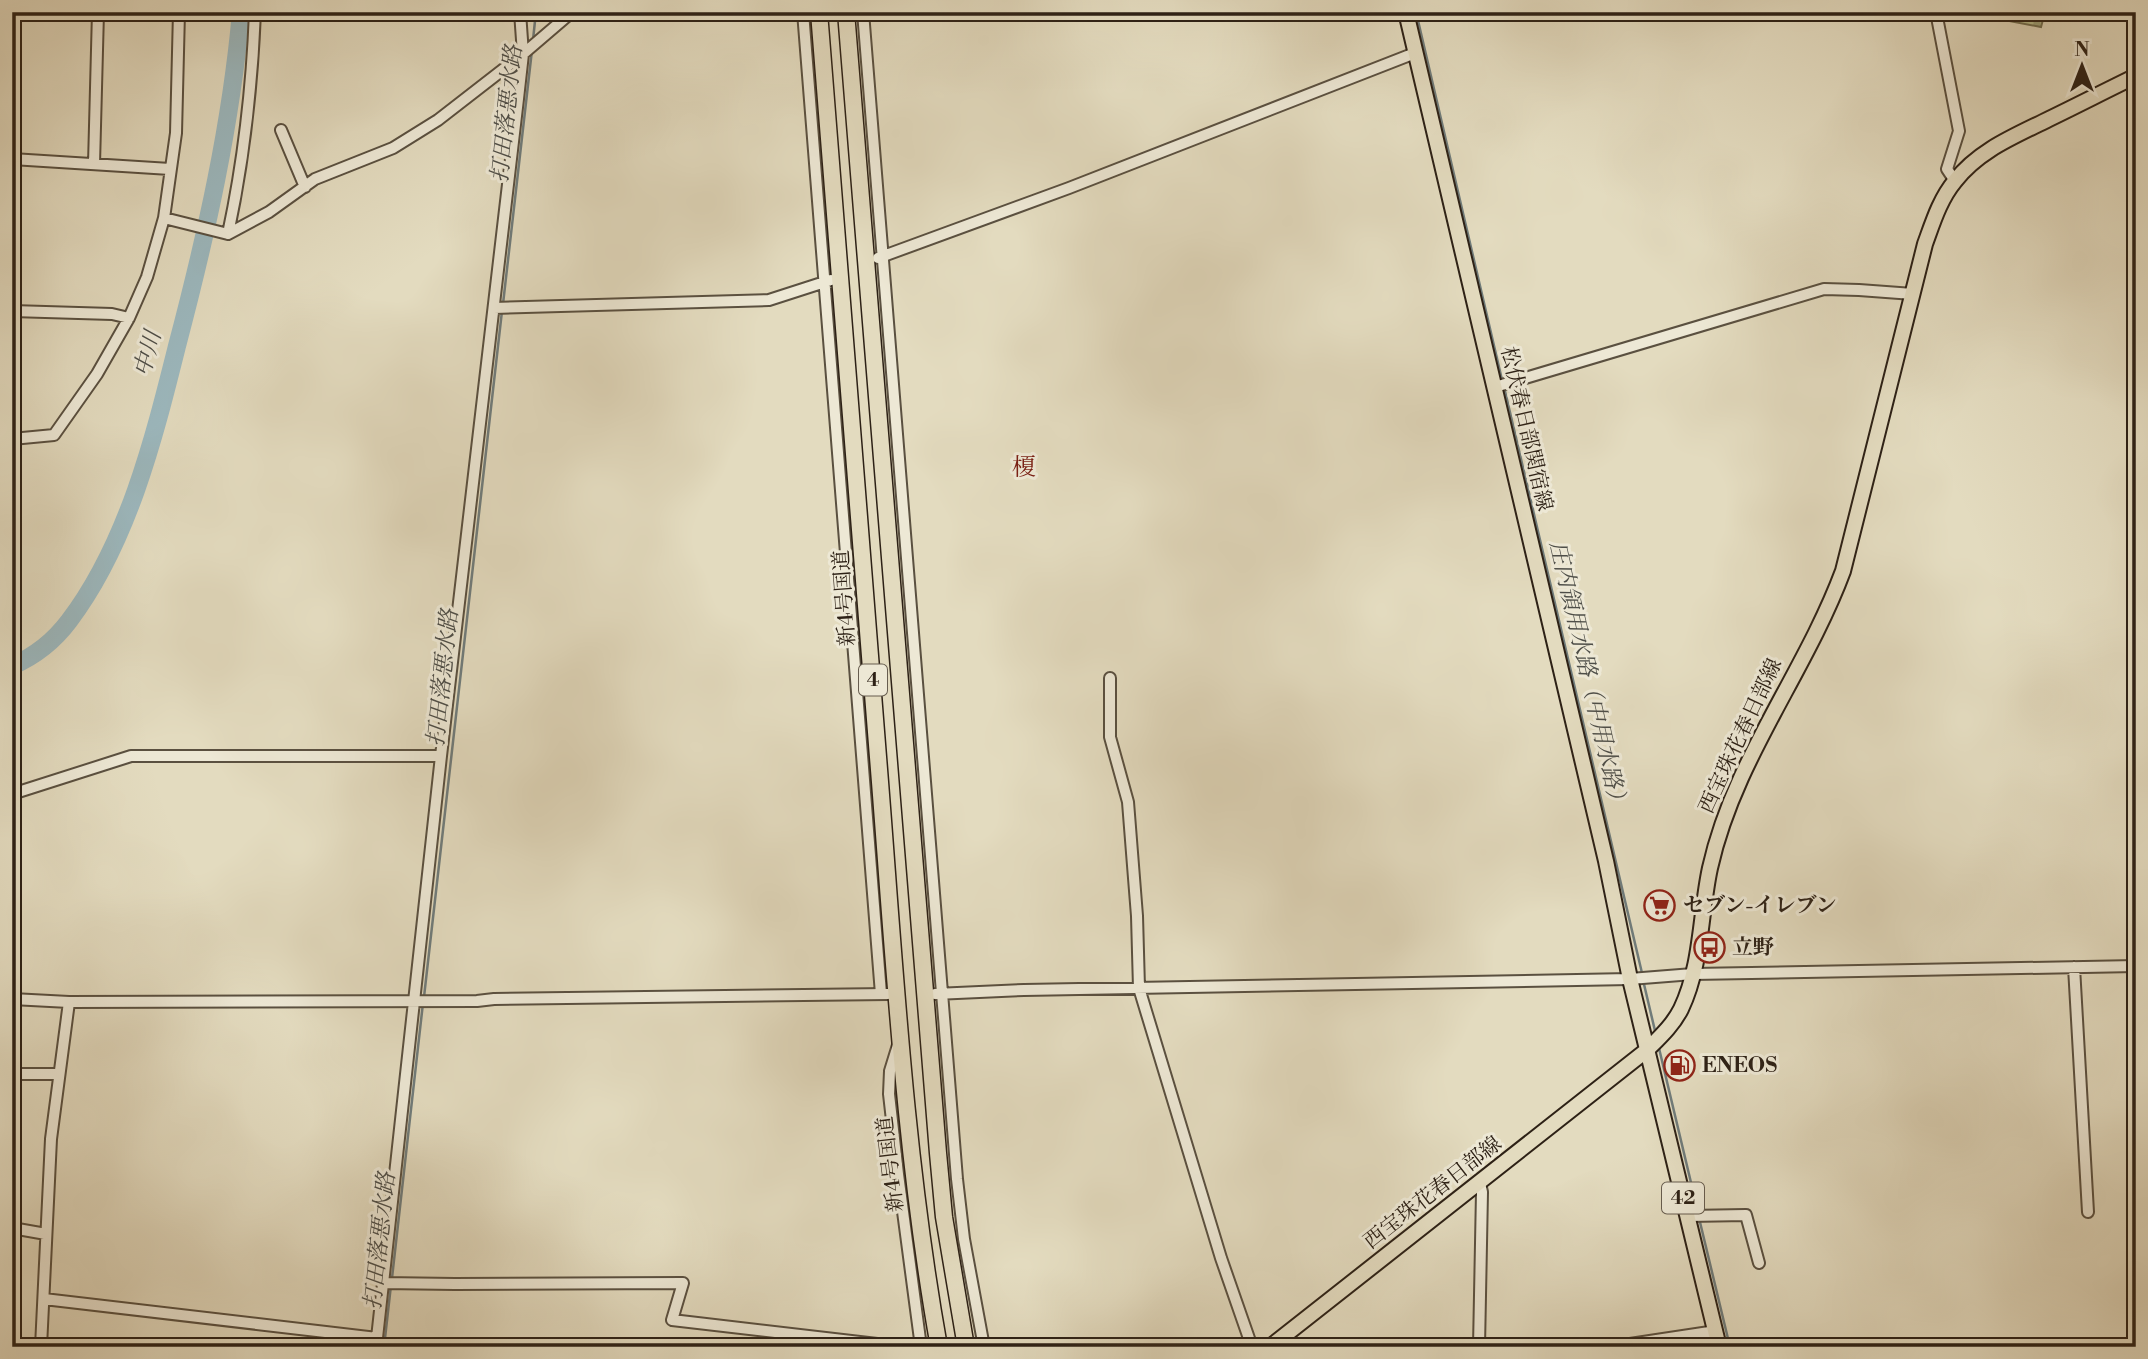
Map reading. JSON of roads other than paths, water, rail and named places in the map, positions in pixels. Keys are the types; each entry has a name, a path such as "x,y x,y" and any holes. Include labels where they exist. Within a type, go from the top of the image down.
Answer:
{"highway":[{"name":"新4号国道","path":"819,12 841,277 889,994 900,1036 911,1162 939,1347"},
{"name":"4","path":"846,12 924,995 944,1217 966,1347"}],"main road":[{"name":"松伏春日部関宿線","path":"1406,12 1606,861 1630,979 1719,1347"},
{"name":"西宝珠花春日部線","path":"1270,1347 1647,1050 1664,1033 1680,1010 1693,974 1709,872 1723,820 1758,743 1826,613 1843,571 1934,219 1955,181 1975,159 1997,145 2136,76"}],"street":[{"path":"94,164 98,12"},
{"path":"12,439 54,435 97,374 129,318 147,277 164,218 176,133 179,12"},
{"path":"228,234 248,119 255,12"},
{"path":"44,1299 376,1342 523,54 520,12"},
{"path":"164,218 228,234 269,212 315,179 393,148 438,120 572,12"},
{"path":"12,999 69,1002 889,994 803,12"},
{"path":"863,12 941,994 963,1227 984,1347"},
{"path":"1936,12 1959,131 1947,169 1955,181"},
{"path":"866,263 1082,183 1415,53"},
{"path":"281,130 305,187"},
{"path":"12,159 170,169"},
{"path":"494,308 769,300 841,277"},
{"path":"1495,387 1824,289 1913,294"},
{"path":"12,311 112,314 129,318"},
{"path":"1110,678 1110,737 1128,802 1137,916 1139,988 1221,1258 1252,1347"},
{"path":"12,794 131,756 441,756"},
{"path":"924,995 1024,990 1630,979 1693,974 2136,965"},
{"path":"2074,967 2088,1212"},
{"path":"41,1347 51,1139 69,1002"},
{"path":"900,1036 890,1070 889,1094 921,1347"},
{"path":"12,1074 59,1074"},
{"path":"1479,1347 1480,1184"},
{"path":"1688,1216 1746,1215 1759,1263"},
{"path":"12,1228 46,1234"},
{"path":"383,1283 683,1283 672,1320 903,1347"},
{"path":"1610,1347 1716,1331"}],"waterway":[{"name":"中川","path":"12,666 44,647 69,621 108,558 136,489 159,417 207,222 231,96 241,12"},
{"name":"打田落悪水路","path":"533,40 534,12"},
{"name":"庄内領用水路（中用水路）","path":"1416,12 1502,380"},
{"name":"打田落悪水路","path":"503,304 532,50"},
{"name":"打田落悪水路","path":"424,997 502,311"},
{"name":"庄内領用水路（中用水路）","path":"1504,387 1642,973"},
{"name":"庄内領用水路（中用水路）","path":"1643,980 1656,1035"},
{"name":"打田落悪水路","path":"392,1278 423,1003"},
{"name":"庄内領用水路（中用水路）","path":"1658,1044 1698,1212"},
{"name":"庄内領用水路（中用水路）","path":"1699,1218 1730,1347"},
{"name":"打田落悪水路","path":"384,1347 391,1285"}],"place":[{"name":"セブン-イレブン","path":"1660,906"},
{"name":"立野","path":"1709,948"},
{"name":"ENEOS","path":"1679,1066"}],"district":[{"name":"榎","path":"1024,468"}]}
